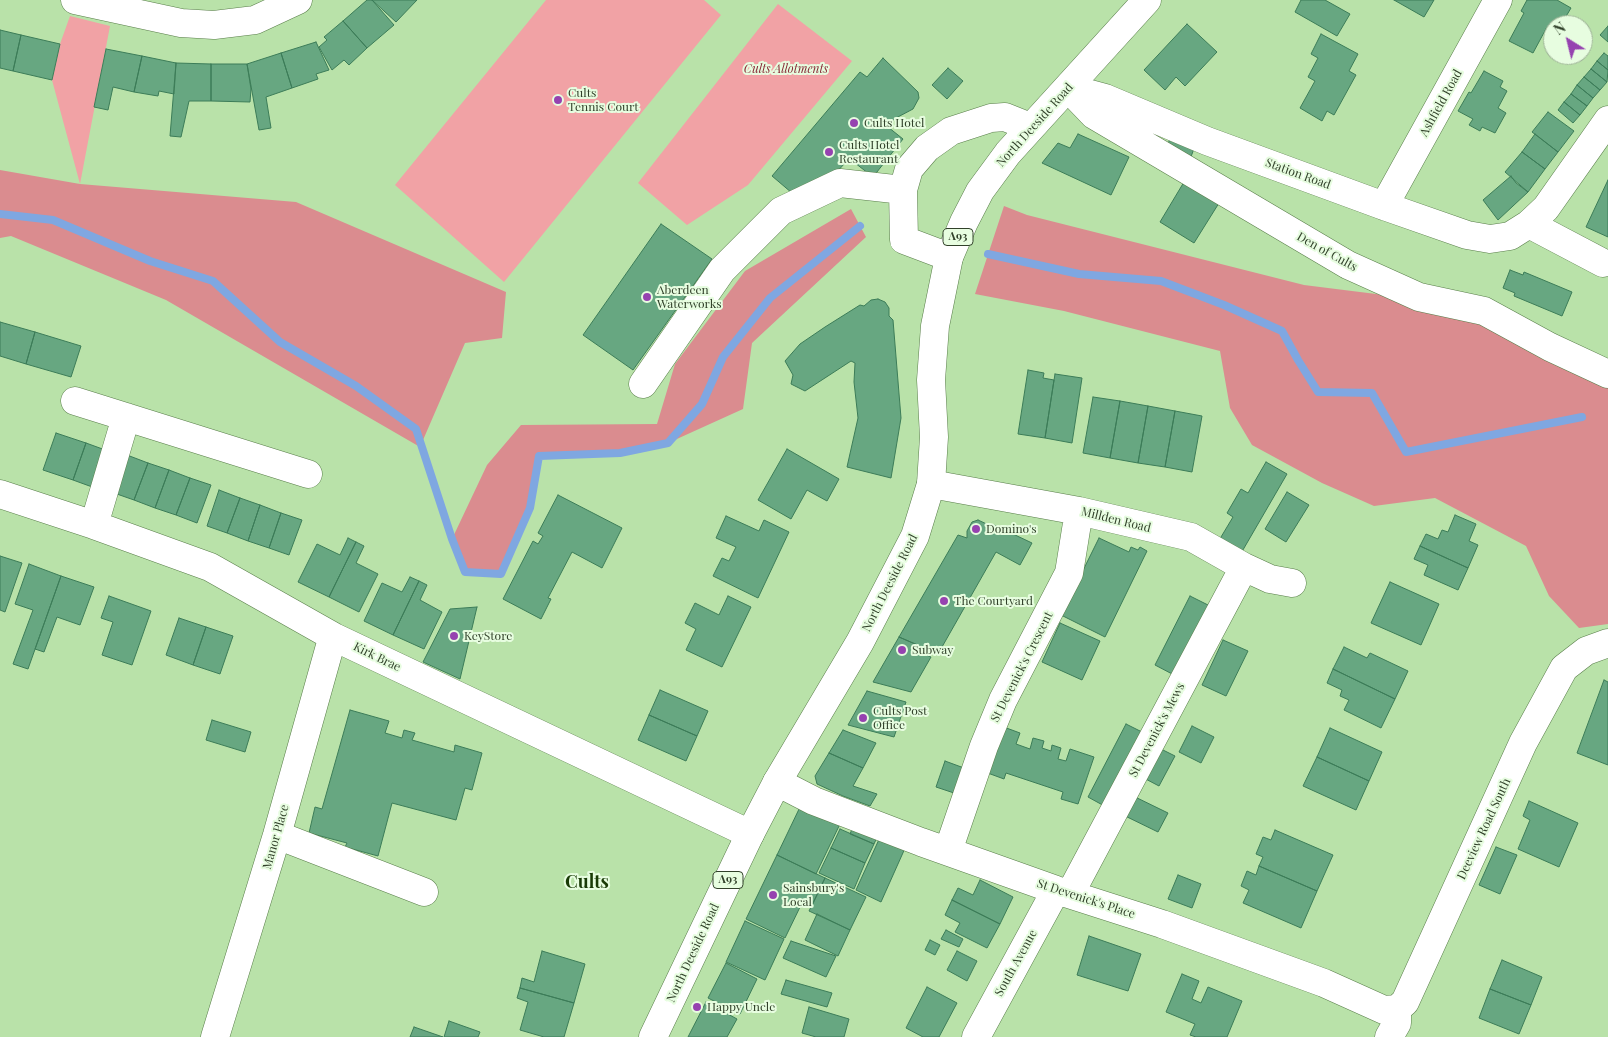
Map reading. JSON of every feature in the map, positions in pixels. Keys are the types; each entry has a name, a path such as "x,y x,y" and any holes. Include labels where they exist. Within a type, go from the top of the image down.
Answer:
{"street":[{"path":"75,0 133,6 181,23 214,24 255,20 298,0"},
{"name":"North Deeside Road","path":"653,1037 776,782 860,642 915,536 931,484 934,437 931,380 942,287 949,257 964,222 980,192 1008,153 1147,0"},
{"name":"Ashfield Road","path":"1384,206 1498,0"},
{"name":"Station Road","path":"1068,88 1105,98 1207,141 1384,206 1466,235 1490,239 1510,236 1529,224 1546,208 1608,120"},
{"name":"Den of Cults","path":"1068,88 1094,115 1348,265 1419,297 1484,312 1550,347 1608,374"},
{"path":"949,257 904,240 903,190 909,169 926,148 951,131 991,118 1005,117 1030,127"},
{"path":"643,384 722,270 781,211 840,183 903,190"},
{"path":"1529,224 1603,263"},
{"path":"75,401 308,474"},
{"path":"94,525 126,417"},
{"name":"Millden Road","path":"931,484 1079,511 1191,537 1244,567 1270,579 1292,582"},
{"name":"Kirk Brae","path":"0,494 94,525 210,567 334,637 750,834"},
{"name":"St Devenick's Crescent","path":"948,851 984,746 1003,700 1069,574 1079,511"},
{"name":"St Devenick's Mews","path":"1063,892 1244,567"},
{"name":"Manor Place","path":"215,1037 277,835 334,637"},
{"name":"Deeview Road South","path":"1389,1037 1397,1023 1390,1009 1405,1002 1523,743 1564,668 1586,651 1608,643"},
{"name":"St Devenick's Place","path":"776,782 814,801 948,851 1063,892 1162,924 1390,1009"},
{"path":"277,835 424,892"},
{"name":"South Avenue","path":"976,1037 1063,892"}],"green space":[{"name":"Cults Tennis Court","path":"546,0 704,0 721,15 504,282 395,185"},
{"name":"Cults Allotments","path":"778,4 852,61 748,185 687,225 638,183"},
{"path":"70,16 110,26 80,184 52,80 60,44"}],"shaded area":[{"path":"0,170 80,184 296,202 506,292 502,338 465,343 420,447 166,300 11,236 0,238"},
{"path":"1004,206 1027,215 1304,285 1384,295 1485,322 1608,388 1608,624 1579,628 1549,596 1526,546 1435,498 1374,506 1322,483 1252,445 1230,408 1220,351 1064,311 975,294"},
{"path":"851,209 866,237 752,343 743,409 668,443 620,453 539,456 530,508 501,574 465,572 452,539 487,465 521,425 657,424 675,364 745,271"}],"building":[{"path":"367,0 372,0 394,25 367,48 343,21"},
{"path":"372,0 417,0 396,22"},
{"path":"1301,0 1325,0 1350,14 1337,36 1295,12"},
{"path":"1394,0 1434,0 1424,17"},
{"path":"1527,0 1557,0 1571,8 1567,15 1543,15 1543,34 1533,53 1509,41 1524,13 1521,11"},
{"path":"343,21 367,48 349,65 344,60 332,70 319,47 327,40 324,37"},
{"path":"1187,24 1217,52 1185,86 1176,77 1165,90 1144,70"},
{"path":"1608,26 1608,42 1600,35"},
{"path":"0,30 21,35 13,71 0,68"},
{"path":"1321,34 1358,54 1349,71 1356,75 1334,115 1327,111 1322,121 1300,108 1315,81 1308,77 1318,58 1311,54"},
{"path":"21,35 60,44 52,80 13,71"},
{"path":"316,42 329,70 316,74 318,79 292,88 281,53"},
{"path":"106,49 142,56 134,92 113,87 108,110 94,107"},
{"path":"281,53 292,88 266,97 271,128 259,130 247,64"},
{"path":"1604,53 1608,56 1608,70 1597,61"},
{"path":"142,56 176,63 174,94 159,91 158,96 134,92"},
{"name":"Cults Hotel","path":"883,58 918,92 919,98 913,109 894,119 888,127 903,139 873,177 855,163 845,163 835,174 792,193 772,176 860,72 867,77"},
{"path":"1597,61 1608,70 1607,82 1591,69"},
{"path":"176,63 211,64 211,101 189,101 181,137 170,136"},
{"path":"211,64 247,64 251,89 250,102 211,101"},
{"path":"948,68 963,81 947,99 932,85"},
{"path":"1591,69 1607,82 1600,90 1584,77"},
{"path":"1484,71 1503,81 1500,87 1507,91 1498,108 1506,113 1495,133 1482,127 1480,131 1469,125 1473,119 1458,111"},
{"path":"1584,77 1600,90 1593,98 1577,85"},
{"path":"1577,85 1593,98 1587,106 1571,94"},
{"path":"1571,94 1587,106 1580,115 1564,102"},
{"path":"1564,102 1580,115 1573,123 1558,110"},
{"path":"1548,112 1574,131 1558,152 1532,132"},
{"path":"1078,134 1129,157 1111,195 1042,163 1058,143 1070,148"},
{"path":"1535,134 1558,152 1545,169 1522,152"},
{"path":"1171,136 1195,146 1189,162 1165,152"},
{"path":"1522,152 1545,169 1528,192 1505,172"},
{"path":"1511,176 1516,183 1528,192 1498,220 1483,200"},
{"path":"1608,180 1608,237 1586,227"},
{"path":"1184,182 1219,203 1194,243 1160,222"},
{"name":"Aberdeen Waterworks","path":"661,224 712,259 633,370 583,335"},
{"path":"1510,270 1523,275 1524,272 1572,292 1562,316 1514,296 1515,293 1503,288"},
{"path":"878,299 885,302 889,308 889,316 893,320 901,418 891,478 847,467 858,418 854,382 855,363 851,361 805,391 791,384 793,375 785,361 800,344 825,327 860,305 864,306 871,300"},
{"path":"0,322 35,332 26,364 0,356"},
{"path":"35,332 81,346 71,377 26,364"},
{"path":"1028,370 1044,373 1043,378 1054,380 1045,438 1018,434"},
{"path":"1055,374 1082,378 1072,443 1045,438"},
{"path":"1093,397 1120,401 1110,458 1083,453"},
{"path":"1120,401 1148,406 1138,463 1110,458"},
{"path":"1148,406 1175,411 1165,467 1138,463"},
{"path":"1175,411 1202,416 1192,472 1165,467"},
{"path":"56,433 86,443 73,480 43,470"},
{"path":"86,443 108,451 95,488 73,480"},
{"path":"787,449 839,479 827,501 807,490 791,519 758,500"},
{"path":"127,455 148,463 134,500 114,493"},
{"path":"1266,462 1287,474 1240,555 1218,542 1233,517 1227,513 1241,489 1248,493"},
{"path":"148,463 169,470 155,508 134,500"},
{"path":"169,470 190,478 176,515 155,508"},
{"path":"190,478 211,485 197,523 176,515"},
{"path":"219,490 240,498 227,533 207,526"},
{"path":"1287,492 1309,505 1286,542 1265,529"},
{"path":"558,495 622,528 602,568 572,552 548,598 551,599 541,619 503,599 533,541 538,544 543,536 538,533"},
{"path":"240,498 260,505 248,541 227,533"},
{"path":"260,505 281,513 269,548 248,541"},
{"path":"281,513 302,520 289,555 269,548"},
{"path":"1455,515 1476,524 1469,541 1478,545 1468,568 1420,546 1426,534 1438,539 1442,530 1448,532"},
{"path":"726,516 759,531 764,520 789,532 758,598 713,576 722,558 729,561 736,547 716,538"},
{"name":"The Courtyard","path":"978,520 991,526 994,525 1032,543 1020,565 996,552 938,654 899,637 958,535 967,538 967,531 972,522"},
{"path":"348,538 356,542 329,597 298,582 317,544 340,555"},
{"path":"1099,538 1129,552 1131,547 1138,550 1140,547 1147,551 1105,637 1061,615"},
{"path":"356,542 364,546 356,563 378,574 359,612 329,597"},
{"path":"1420,546 1468,568 1458,590 1424,575 1428,565 1414,559"},
{"path":"0,556 22,563 5,612 0,610"},
{"path":"29,564 61,576 28,669 13,664 33,610 15,604"},
{"path":"61,576 94,587 80,625 57,617 44,652 35,649"},
{"path":"410,577 419,581 393,635 364,621 382,583 402,592"},
{"path":"419,581 427,585 420,600 442,612 424,649 393,635"},
{"path":"1390,582 1439,604 1421,645 1371,623"},
{"path":"109,596 151,611 132,665 102,655 113,622 101,618"},
{"path":"728,596 751,607 722,667 686,650 696,629 685,623 695,603 719,615"},
{"path":"1190,596 1212,607 1176,676 1155,665"},
{"name":"KeyStore","path":"477,607 460,679 423,662 450,609"},
{"path":"179,618 206,627 193,665 166,655"},
{"path":"1060,623 1100,641 1082,680 1042,662"},
{"path":"206,627 233,636 220,674 193,665"},
{"path":"899,637 920,646 917,651 931,657 911,692 873,682"},
{"path":"1223,640 1248,651 1226,696 1202,685"},
{"path":"1344,647 1367,658 1370,653 1408,671 1395,699 1333,669"},
{"path":"1333,669 1395,699 1381,728 1344,710 1349,700 1340,696 1342,690 1327,683"},
{"path":"1604,680 1608,682 1608,765 1577,753"},
{"path":"660,690 708,711 697,736 649,715"},
{"path":"867,691 906,702 894,737 848,725"},
{"path":"350,710 389,721 385,733 402,738 404,730 415,733 412,740 454,752 455,745 482,753 472,790 465,788 456,820 392,803 378,856 345,847 347,843 309,833 315,807 322,809"},
{"path":"649,715 697,736 686,761 638,740"},
{"path":"212,720 251,732 245,752 206,740"},
{"path":"1126,724 1146,734 1108,808 1088,797"},
{"path":"1001,726 1020,733 1016,744 1030,749 1033,738 1044,741 1042,748 1051,751 1052,745 1061,748 1058,759 1066,761 1070,749 1094,757 1078,804 1061,799 1063,792 1006,773 1004,779 985,772"},
{"path":"1192,726 1214,737 1201,763 1179,752"},
{"path":"1330,728 1382,752 1369,781 1317,757"},
{"path":"843,730 876,743 863,768 829,753"},
{"path":"1155,746 1175,756 1159,786 1140,776"},
{"path":"829,753 863,768 853,786 877,794 870,806 817,784 815,776"},
{"path":"1317,757 1369,781 1356,810 1303,786"},
{"path":"945,761 964,768 954,793 936,787"},
{"path":"1129,794 1168,813 1158,832 1119,813"},
{"path":"1529,801 1578,823 1559,867 1518,849 1530,820 1523,816"},
{"path":"801,805 840,824 816,874 777,855"},
{"path":"855,822 879,833 874,844 850,834"},
{"path":"840,829 874,844 865,863 831,848"},
{"path":"1275,830 1333,855 1317,891 1259,866 1263,857 1256,854 1263,837 1271,840"},
{"path":"881,835 906,846 881,902 856,890"},
{"path":"1496,847 1517,855 1500,894 1479,885"},
{"path":"831,848 865,863 854,889 819,873"},
{"path":"777,855 825,878 811,908 802,903 785,938 746,919"},
{"path":"1259,866 1317,891 1301,928 1243,903 1249,890 1241,886 1247,871 1256,875"},
{"path":"1178,875 1201,884 1192,908 1168,899"},
{"path":"825,878 866,897 850,930 809,911"},
{"path":"980,880 1013,897 1000,924 952,900 958,888 973,895"},
{"path":"952,900 1000,924 987,948 955,932 960,923 945,915"},
{"path":"817,914 850,930 838,956 805,940"},
{"path":"745,921 784,939 765,980 726,962"},
{"path":"946,930 963,939 959,947 941,939"},
{"path":"1089,936 1141,954 1128,991 1077,975"},
{"path":"930,940 940,945 935,955 925,950"},
{"path":"791,941 836,956 826,977 783,958"},
{"path":"542,951 585,964 574,1003 520,988 522,978 534,982"},
{"path":"957,951 977,961 967,981 947,970"},
{"path":"1502,960 1542,977 1531,1005 1490,989"},
{"path":"726,963 757,979 740,1014 708,998"},
{"path":"1182,974 1199,981 1192,999 1201,1003 1208,987 1242,1001 1227,1037 1196,1037 1190,1035 1195,1024 1166,1012"},
{"path":"786,980 832,993 827,1007 781,994"},
{"path":"927,987 957,1003 939,1037 923,1037 906,1028"},
{"path":"520,988 574,1003 564,1037 544,1037 520,1030 528,1002 517,998"},
{"path":"1490,989 1531,1005 1519,1034 1479,1018"},
{"path":"706,1002 737,1019 727,1037 688,1037"},
{"path":"809,1007 849,1019 844,1037 816,1037 802,1033"},
{"path":"449,1021 480,1032 478,1037 444,1037"},
{"path":"414,1027 443,1037 410,1037"}],"waterway":[{"path":"0,214 53,220 150,261 213,281 280,342 356,386 416,429 452,539 465,572 501,574 530,508 539,456 620,453 668,443 702,404 723,357 770,298 860,226"},
{"path":"988,254 1079,274 1161,281 1224,305 1282,331 1318,392 1372,393 1406,452 1582,417"}],"place":[{"name":"Cults Tennis Court","path":"558,100"},
{"name":"Cults Hotel","path":"854,123"},
{"name":"Cults Hotel Restaurant","path":"829,152"},
{"name":"Aberdeen Waterworks","path":"647,297"},
{"name":"Domino's","path":"976,529"},
{"name":"The Courtyard","path":"944,601"},
{"name":"KeyStore","path":"454,636"},
{"name":"Subway","path":"902,650"},
{"name":"Cults Post Office","path":"863,718"},
{"name":"Sainsbury's Local","path":"773,895"},
{"name":"Happy Uncle","path":"697,1007"}],"district":[{"name":"Cults","path":"587,882"}]}
